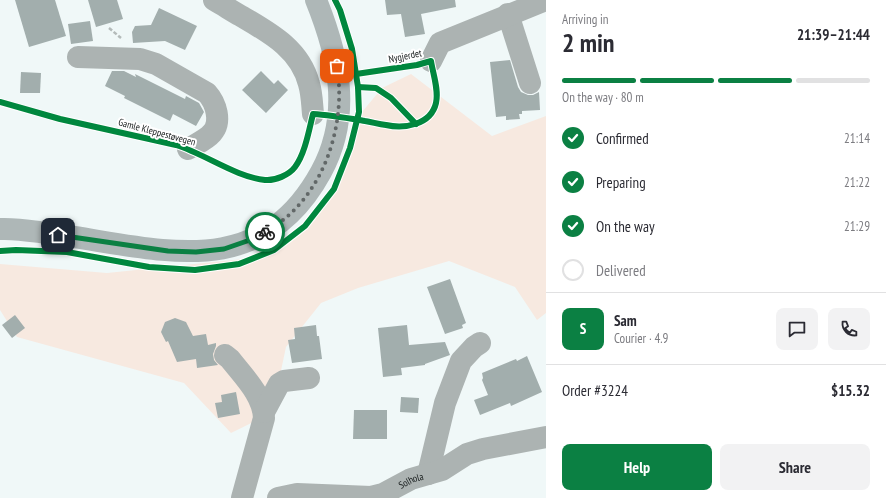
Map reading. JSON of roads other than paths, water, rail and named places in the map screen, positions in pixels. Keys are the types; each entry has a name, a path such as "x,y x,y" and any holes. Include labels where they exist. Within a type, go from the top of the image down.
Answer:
{"main road":[{"path":"0,229 38,232 168,251 196,252 224,249 250,240 275,227 296,208 313,186 326,162 335,136 339,108 339,80 334,52 316,0"}],"street":[{"path":"214,0 266,30 284,44 296,56 309,83 313,114"},
{"name":"Nygjerdet","path":"431,61 440,43 508,14 546,0"},
{"path":"508,14 530,83"},
{"name":"Gamle Kleppestøvegen","path":"78,57 140,59 156,64 207,93 212,99 217,113 216,127 213,133 207,138 188,149"},
{"name":"Solhola","path":"428,474 445,403 461,362 474,347 480,343"},
{"path":"225,355 256,392 262,403 264,412 264,418 242,498"},
{"path":"264,412 279,384 284,381 309,378"},
{"name":"Solhola","path":"278,498 297,494 371,497 383,494 411,480 442,470 467,454 544,434"}]}
